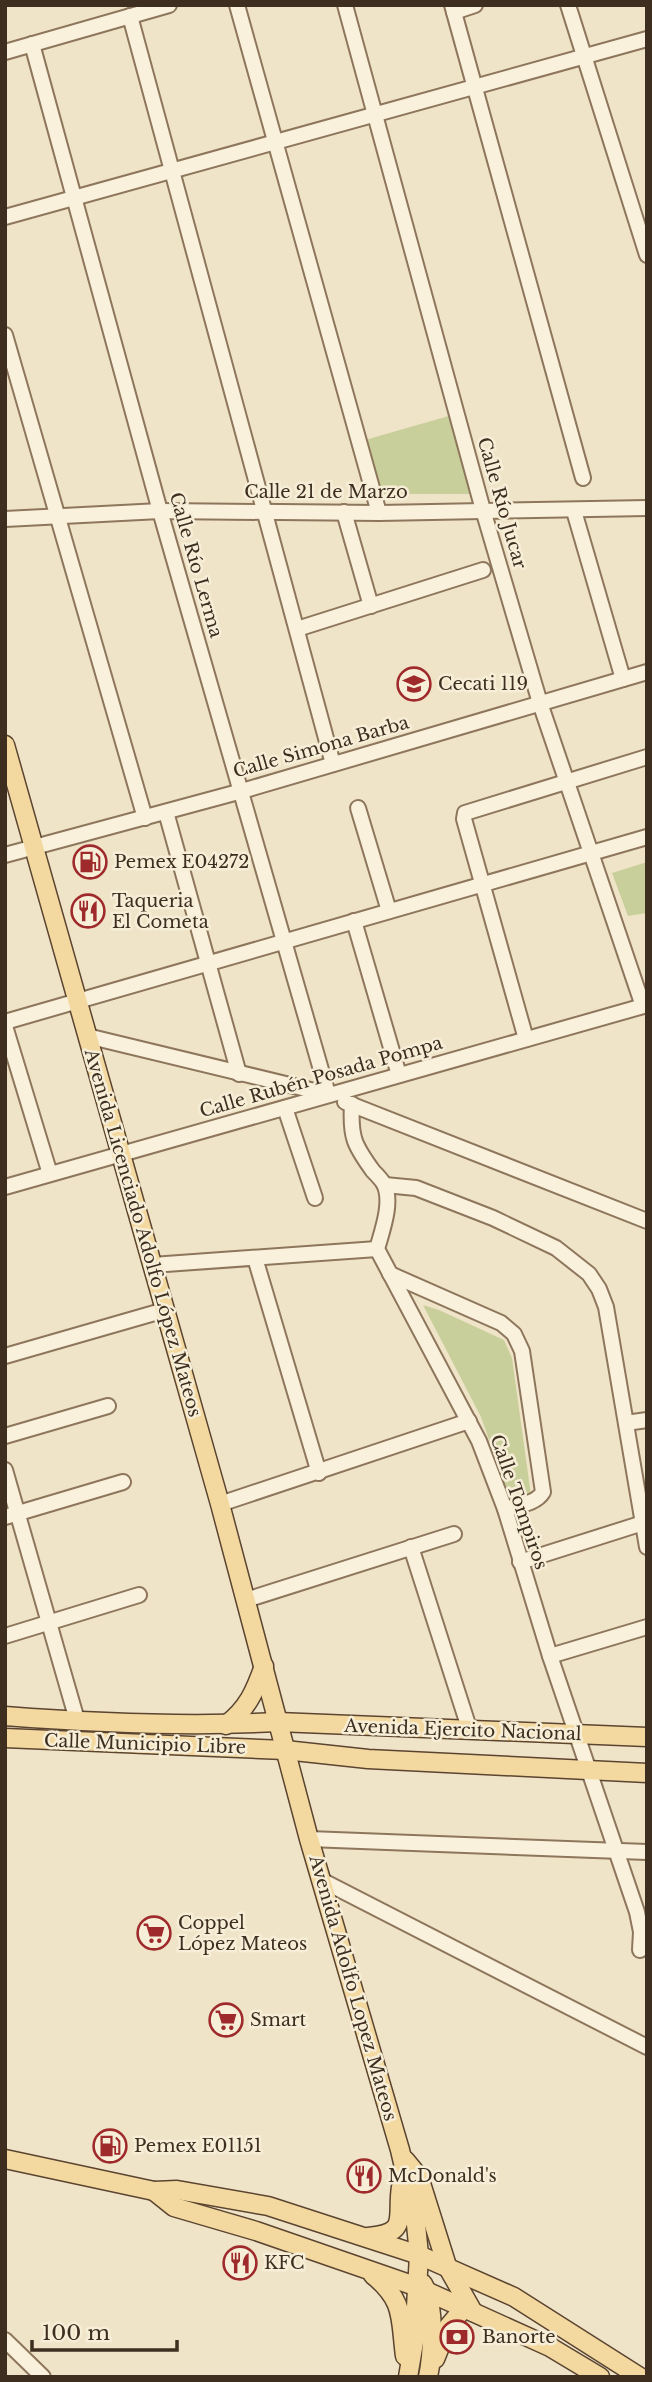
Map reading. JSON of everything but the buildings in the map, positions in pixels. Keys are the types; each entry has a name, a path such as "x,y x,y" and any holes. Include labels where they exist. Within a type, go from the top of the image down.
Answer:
{"main road":[{"name":"Avenida Licenciado Adolfo López Mateos","path":"5,745 220,1504 278,1722"},
{"path":"226,1725 241,1713 250,1701 264,1666"},
{"name":"Avenida Ejercito Nacional","path":"5,1716 164,1724 278,1722 647,1737"},
{"name":"Avenida Adolfo Lopez Mateos","path":"278,1722 309,1839 400,2150 415,2214 416,2271"},
{"path":"159,1745 164,1724"},
{"name":"Calle Municipio Libre","path":"5,1738 285,1750"},
{"name":"Avenida Ejercito Nacional","path":"285,1750 368,1759 647,1773"},
{"path":"400,2150 419,2177 447,2266 468,2310"},
{"path":"5,2159 154,2191 177,2190 268,2206 364,2237 468,2310 550,2347 600,2377"},
{"path":"364,2237 381,2236 391,2232 399,2224 404,2169"},
{"path":"154,2191 174,2207 257,2231 362,2267 416,2271 447,2266 514,2297 640,2377"},
{"path":"257,2231 259,2214 268,2206"},
{"path":"362,2267 387,2286 396,2298 408,2375"},
{"path":"416,2271 431,2322 429,2374"},
{"path":"408,2375 414,2342 416,2271"},
{"path":"429,2374 448,2327 468,2310"}],"street":[{"path":"5,52 169,5"},
{"path":"237,5 379,513"},
{"name":"Calle Río Jucar","path":"345,5 483,510 540,703 645,1005"},
{"path":"475,5 453,9 583,478"},
{"path":"568,5 647,256"},
{"path":"130,16 333,764"},
{"path":"5,217 647,39"},
{"name":"Calle Río Lerma","path":"32,44 160,511 328,1094"},
{"path":"5,335 145,818"},
{"name":"Calle 21 de Marzo","path":"5,519 160,511 379,513 647,508"},
{"path":"574,511 623,679"},
{"path":"344,512 371,606"},
{"path":"297,629 483,570"},
{"name":"Calle Simona Barba","path":"5,855 242,791 647,672"},
{"path":"526,1039 481,885 464,819 466,813 647,757"},
{"path":"358,808 389,911"},
{"path":"166,812 239,1074"},
{"path":"50,1174 5,1024 647,837"},
{"path":"354,921 399,1075"},
{"name":"Calle Rubén Posada Pompa","path":"5,1187 645,1005"},
{"path":"87,1035 328,1094 647,1221"},
{"path":"152,1265 377,1249 384,1223 385,1185 354,1141 350,1127 352,1104"},
{"path":"285,1108 314,1198"},
{"path":"385,1185 416,1188 493,1218 556,1248 589,1274 606,1307 647,1547"},
{"name":"Calle Tompiros","path":"377,1249 479,1441 505,1509 550,1656 637,1912 641,1932 640,1950"},
{"path":"255,1258 319,1473"},
{"path":"390,1275 501,1323 514,1334 522,1351 543,1492 534,1501 505,1509"},
{"path":"5,1356 165,1310"},
{"path":"5,1436 108,1406"},
{"path":"626,1423 647,1420"},
{"path":"220,1504 469,1421"},
{"path":"5,1470 11,1515 49,1622 77,1720"},
{"path":"11,1515 123,1482"},
{"path":"520,1562 643,1523"},
{"path":"246,1601 454,1534"},
{"path":"411,1547 470,1731"},
{"path":"5,1636 139,1595"},
{"path":"550,1656 647,1627"},
{"path":"620,1636 647,1636"},
{"path":"309,1839 647,1852"},
{"path":"323,1881 647,2046"},
{"path":"5,2340 43,2377"}],"green space":[{"path":"452,415 474,494 381,494 365,440"},
{"path":"647,862 647,913 628,916 612,873"},
{"path":"423,1305 504,1340 512,1358 531,1495 510,1499 481,1417"}],"place":[{"name":"Cecati 119","path":"414,684"},
{"name":"Pemex E04272","path":"90,862"},
{"name":"Taqueria El Cometa","path":"88,911"},
{"name":"Coppel López Mateos","path":"154,1933"},
{"name":"Smart","path":"226,2020"},
{"name":"Pemex E01151","path":"110,2146"},
{"name":"McDonald's","path":"364,2176"},
{"name":"KFC","path":"240,2263"},
{"name":"Banorte","path":"457,2337"}]}
